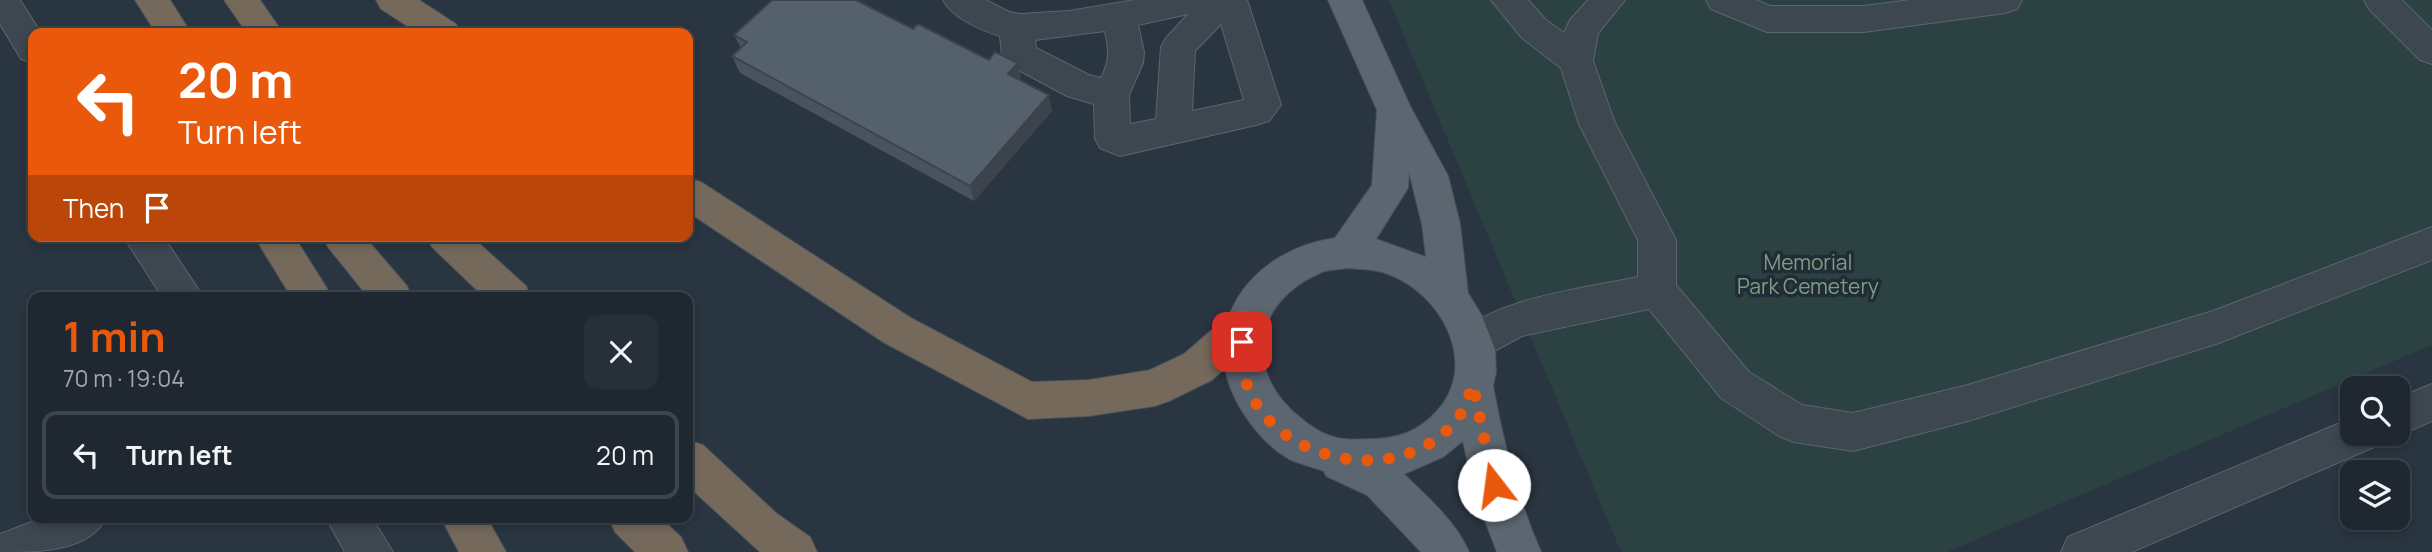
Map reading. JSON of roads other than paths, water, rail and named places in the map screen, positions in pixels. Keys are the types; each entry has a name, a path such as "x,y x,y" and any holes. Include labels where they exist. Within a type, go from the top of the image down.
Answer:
{"highway":[{"path":"152,0 171,28"},
{"path":"241,0 261,28"},
{"path":"393,0 436,28"},
{"path":"693,195 897,330 1028,401 1089,398 1155,388 1198,368 1244,326"},
{"path":"277,242 310,292"},
{"path":"346,242 388,292"},
{"path":"451,242 506,292"},
{"path":"693,464 761,527 795,552"},
{"path":"465,523 484,552"},
{"path":"635,523 666,552"}],"main road":[{"path":"1346,0 1394,109 1430,176 1441,224 1449,295"},
{"path":"1346,252 1390,188 1394,109"},
{"path":"1333,458 1371,462 1407,455 1437,439 1461,414 1473,385 1476,365 1474,344 1465,318 1449,295 1428,276 1402,262 1375,254 1346,252 1312,258 1282,274 1258,297 1244,326 1240,358 1249,391 1269,420 1298,444 1382,481 1431,530 1447,552"},
{"path":"1473,385 1487,463 1507,530 1520,552"}],"street":[{"path":"4,0 28,41"},
{"path":"960,0 1003,24 1027,28 1119,15 1197,0"},
{"path":"1173,129 1178,47 1223,0"},
{"path":"1119,15 1127,52 1126,63 1111,94 1113,138 1121,141 1256,111 1263,105 1230,0"},
{"path":"1508,0 1534,29 1576,61"},
{"path":"1608,0 1582,29 1576,61 1597,124 1657,240 1657,290 1735,385 1794,423 1853,432 1968,403 2216,327 2432,243"},
{"path":"1723,0 1767,19 1864,19 2004,0"},
{"path":"2381,0 2432,51"},
{"path":"1016,26 1019,55 1079,86 1111,94"},
{"path":"146,242 181,292"},
{"path":"1474,344 1513,321 1657,290"},
{"path":"2410,412 2432,402"},
{"path":"2083,552 2340,442"},
{"path":"7,552 41,541 75,523"},
{"path":"350,523 371,552"}],"park label":[{"name":"Memorial Park Cemetery","path":"1808,275"}]}
